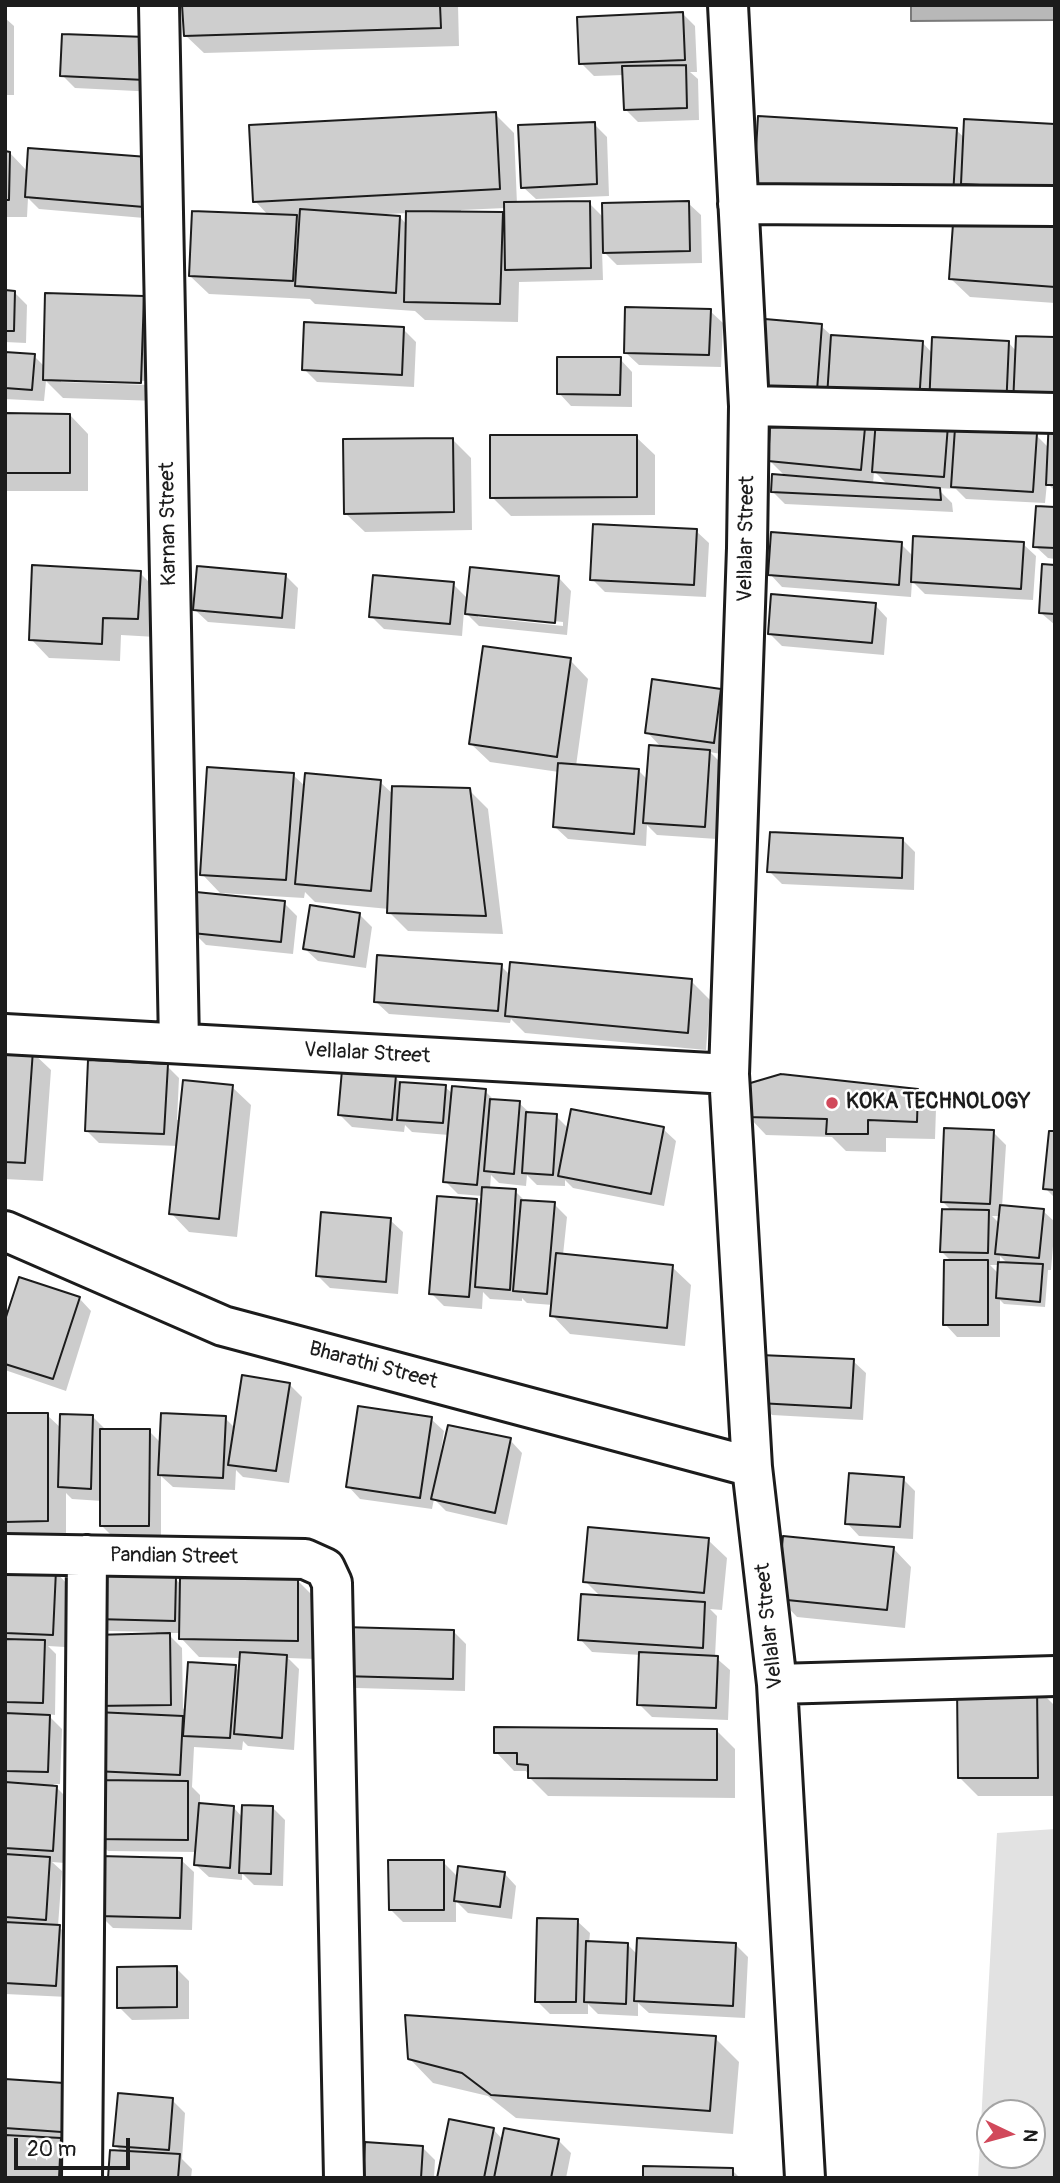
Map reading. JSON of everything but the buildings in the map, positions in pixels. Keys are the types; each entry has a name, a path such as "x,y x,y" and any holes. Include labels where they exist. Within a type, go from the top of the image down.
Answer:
{"street":[{"name":"Karnan Street","path":"159,5 179,1043"},
{"name":"Vellalar Street","path":"729,5 738,204 759,406 747,548 729,1074 752,1467 777,1684 805,2178"},
{"path":"738,204 1055,206"},
{"path":"759,406 1055,413"},
{"name":"Vellalar Street","path":"5,1034 729,1074"},
{"name":"Bharathi Street","path":"5,1231 223,1326 752,1467"},
{"name":"Pandian Street","path":"5,1554 304,1559 325,1567 332,1583 344,2178"},
{"path":"82,2178 87,1555"},
{"path":"777,1684 1055,1676"}],"shaded area":[{"path":"911,5 1055,5 1055,20 911,21"},
{"path":"1055,1829 1055,2178 978,2178 978,2169 1046,2169 1046,2099 982,2099 997,1833"}],"place":[{"name":"KOKA TECHNOLOGY","path":"832,1103"}]}
